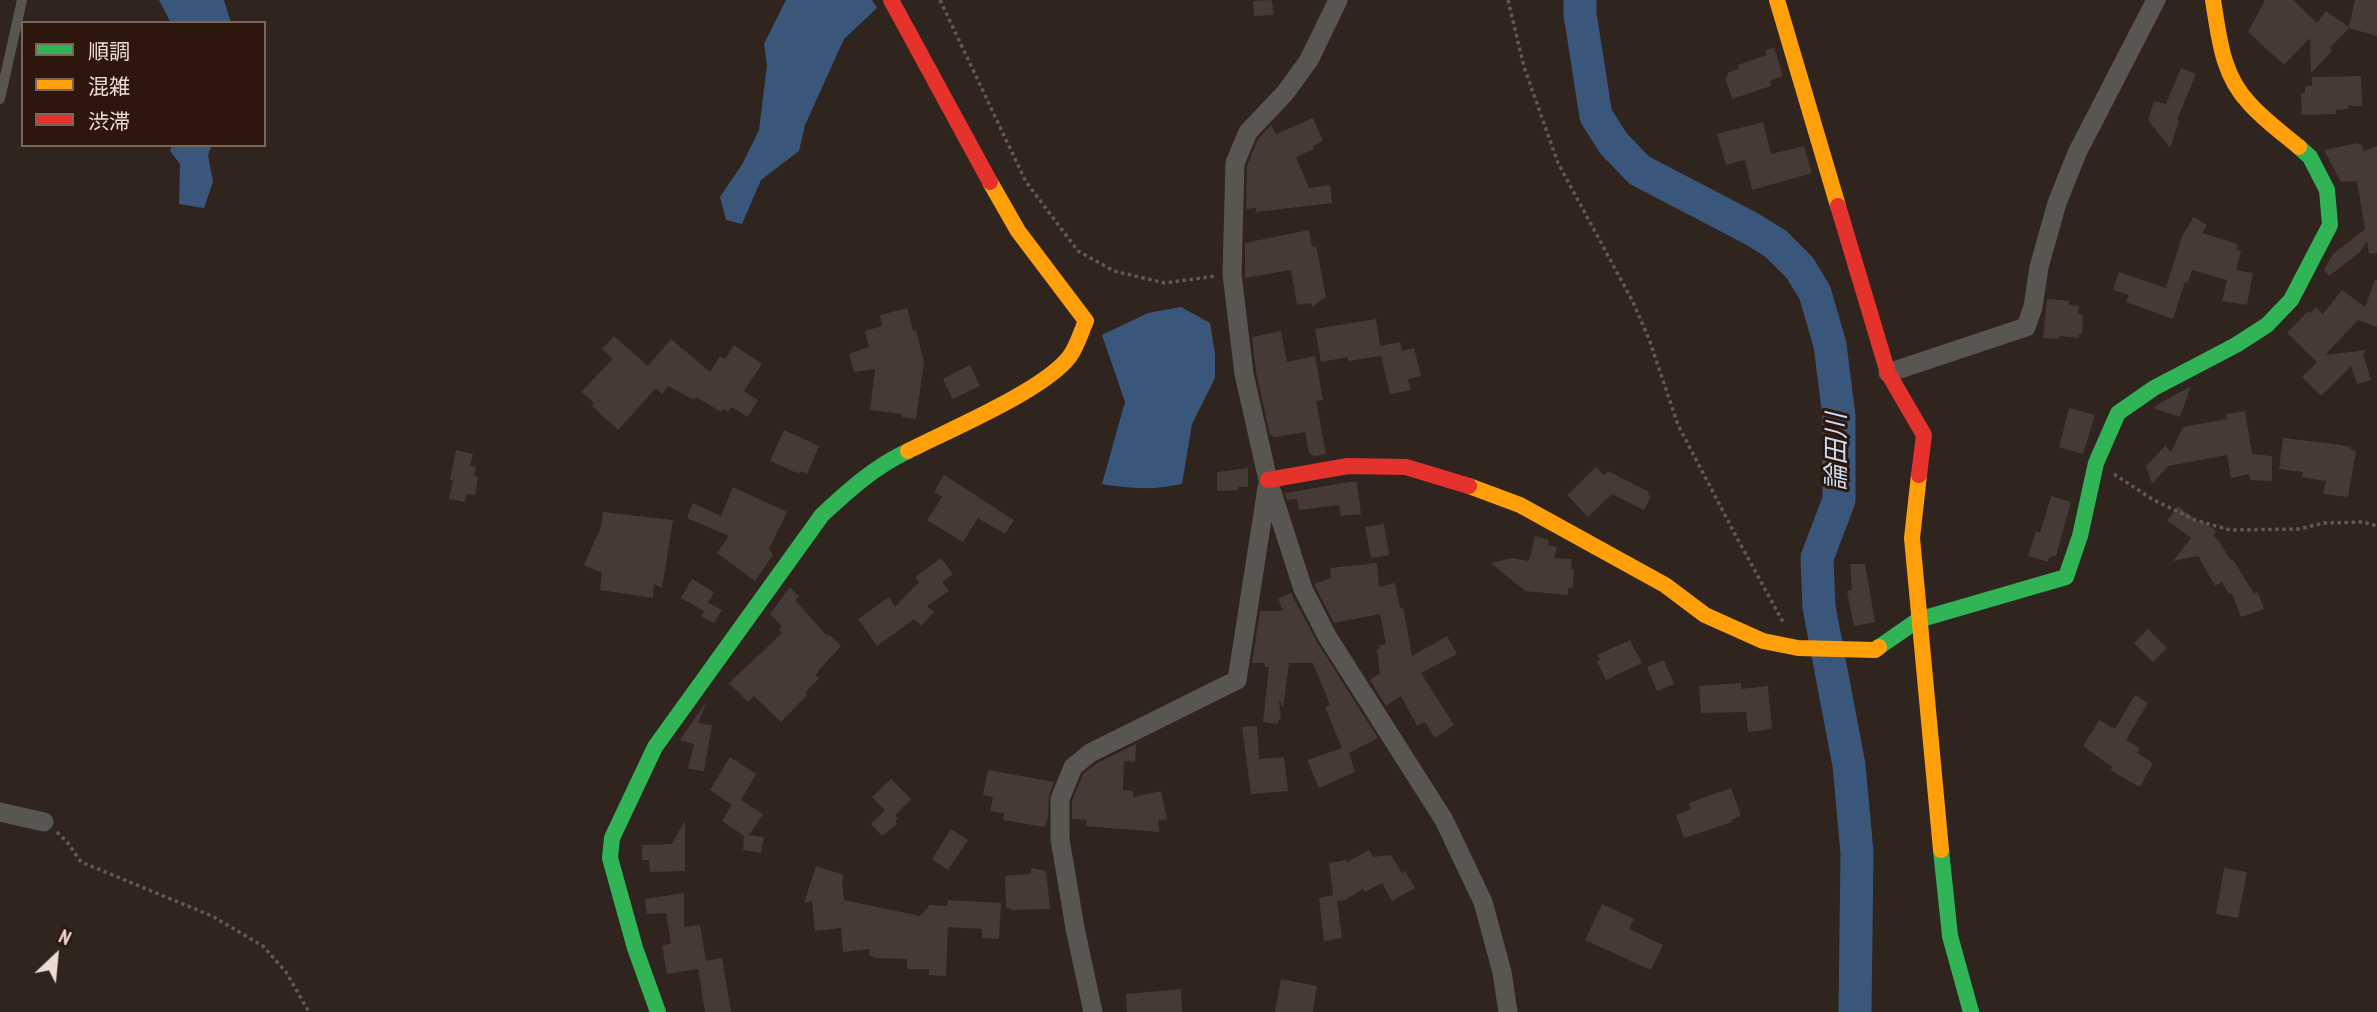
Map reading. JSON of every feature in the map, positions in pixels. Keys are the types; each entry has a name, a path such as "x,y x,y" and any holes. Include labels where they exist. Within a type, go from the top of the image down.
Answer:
{"street":[{"path":"658,1012 635,948 610,858 612,838 655,747 822,515 856,483 883,463 1020,394 1052,374 1071,355 1086,321 1018,231 891,0"},
{"path":"1338,0 1309,60 1285,93 1248,132 1235,163 1232,274 1244,374 1268,480 1303,589 1327,636 1444,820 1483,902 1502,972 1508,1012"},
{"path":"1777,0 1888,373 1924,435 1912,538 1918,620 1950,936 1971,1012"},
{"path":"1888,373 2025,327 2034,307 2039,267 2057,203 2077,153 2156,0"},
{"path":"1268,480 1348,466 1406,467 1462,483 1520,505 1665,585 1705,615 1763,641 1798,648 1875,650 1918,620 2066,577 2080,536 2096,463 2118,413 2154,388 2236,345 2267,325 2291,300 2330,225 2327,190 2310,157 2248,103 2231,79 2221,51 2213,0"},
{"path":"1093,1012 1060,839 1060,799 1073,767 1090,753 1237,680 1268,480"},
{"path":"0,812 44,822"}],"lane":[{"path":"0,99 22,0"}],"path":[{"path":"940,0 1026,182 1079,251 1114,271 1164,283 1232,274"},
{"path":"1508,0 1524,67 1558,163 1650,339 1678,425 1798,648"},
{"path":"2096,463 2152,499 2195,520 2230,530 2299,529 2324,523 2363,522 2377,526"},
{"path":"44,822 68,843 81,862 199,913 212,916 263,946 286,972 309,1012"}],"water":[{"path":"159,0 224,0 230,21 170,21"},
{"path":"786,0 872,0 877,8 844,39 805,125 799,151 761,180 742,224 726,220 720,197 743,163 759,130 767,65 764,44"},
{"path":"171,147 211,147 208,155 213,182 204,208 179,204 180,164 170,151"},
{"path":"1181,307 1210,323 1215,354 1215,378 1192,424 1182,484 1142,488 1102,484 1125,402 1102,335 1148,313"}],"building":[{"path":"1272,0 1274,15 1254,16 1253,1"},
{"path":"2265,0 2293,0 2317,23 2326,11 2349,27 2355,0 2377,0 2377,36 2349,28 2311,73 2310,38 2284,65 2248,32"},
{"path":"1774,47 1783,76 1770,81 1771,86 1732,99 1725,77 1728,76 1727,73 1739,69 1738,65 1767,55 1765,51"},
{"path":"2181,68 2196,74 2177,120 2179,121 2170,148 2148,120 2154,101 2166,104"},
{"path":"2361,76 2362,106 2348,106 2348,109 2336,110 2336,114 2302,115 2301,93 2305,93 2305,86 2312,86 2312,77"},
{"path":"1313,118 1323,141 1313,146 1314,149 1296,157 1309,188 1330,185 1332,203 1256,212 1256,208 1246,209 1247,166 1258,139 1271,125 1276,134"},
{"path":"1763,122 1771,154 1804,146 1812,173 1752,190 1745,160 1726,165 1717,134"},
{"path":"2362,144 2363,151 2377,146 2377,253 2369,254 2367,241 2360,252 2329,276 2324,270 2333,254 2365,229 2357,181 2341,182 2324,150"},
{"path":"2194,217 2207,225 2202,233 2238,244 2236,250 2241,251 2236,270 2253,273 2247,305 2222,301 2227,280 2192,270 2188,283 2185,282 2173,319 2126,302 2129,295 2113,290 2119,272 2166,288 2182,236"},
{"path":"1309,230 1312,247 1316,246 1326,297 1312,307 1311,303 1297,305 1291,270 1245,278 1245,243"},
{"path":"2375,280 2377,327 2358,320 2325,355 2367,350 2363,354 2371,380 2357,384 2351,366 2321,396 2302,377 2317,362 2287,333 2308,311 2311,313 2316,307 2323,314 2342,290 2365,307"},
{"path":"2047,299 2069,301 2069,305 2079,306 2078,314 2083,315 2082,334 2079,334 2079,338 2043,338"},
{"path":"907,308 924,362 916,419 902,417 902,414 870,410 875,369 854,372 849,354 869,347 865,331 882,326 880,315"},
{"path":"1376,319 1380,346 1400,342 1402,351 1414,348 1421,376 1408,379 1411,390 1390,394 1381,356 1348,361 1348,357 1321,362 1315,329"},
{"path":"1281,331 1287,362 1315,356 1323,400 1316,401 1326,454 1314,456 1309,453 1305,432 1275,437 1270,435 1256,372 1252,337"},
{"path":"614,336 648,366 671,339 710,372 720,356 725,359 734,345 762,364 744,391 758,400 748,417 731,407 728,412 723,409 721,412 696,397 694,400 668,386 662,394 656,388 618,430 581,392 613,359 602,349"},
{"path":"970,365 980,386 953,399 943,379"},
{"path":"2191,386 2180,417 2153,408 2162,402"},
{"path":"2069,408 2095,415 2083,454 2059,447"},
{"path":"2245,411 2252,454 2272,456 2272,481 2250,480 2249,474 2231,478 2227,455 2168,466 2152,484 2146,466 2165,446 2171,452 2183,427 2227,419 2226,414"},
{"path":"784,430 819,446 807,474 800,471 799,474 770,461"},
{"path":"2283,438 2335,444 2351,447 2350,450 2356,451 2348,497 2323,494 2326,481 2302,477 2303,472 2279,469"},
{"path":"456,450 473,454 470,466 476,467 474,476 478,477 475,495 466,494 465,502 449,499"},
{"path":"1596,467 1604,475 1608,471 1649,492 1651,496 1644,510 1612,494 1588,517 1567,495"},
{"path":"1248,468 1248,487 1217,491 1217,472"},
{"path":"944,475 1014,520 1005,534 978,518 963,542 927,520 942,497 934,492"},
{"path":"1357,482 1361,514 1341,516 1339,505 1299,510 1297,499 1287,500 1285,493"},
{"path":"733,487 787,512 769,549 773,555 755,581 717,553 729,536 687,518 693,503 721,516"},
{"path":"2051,496 2071,502 2056,556 2049,557 2048,562 2028,556 2036,531 2040,533"},
{"path":"2178,506 2201,524 2203,521 2216,531 2213,536 2231,561 2233,560 2254,593 2258,592 2264,609 2241,617 2232,593 2229,594 2222,582 2215,586 2198,556 2173,561 2191,538 2167,520"},
{"path":"603,512 673,520 662,588 654,584 653,598 600,590 602,573 584,565 601,527"},
{"path":"1384,524 1389,555 1371,558 1365,527"},
{"path":"1535,536 1549,540 1548,545 1557,547 1554,558 1572,559 1573,588 1568,588 1568,595 1525,591 1491,563 1511,558 1529,561"},
{"path":"941,558 953,574 942,582 949,591 927,606 934,612 921,626 914,619 877,646 858,619 889,597 895,607 919,582 915,577"},
{"path":"1377,563 1379,587 1395,583 1400,608 1403,607 1412,656 1447,636 1457,654 1421,673 1454,725 1435,738 1425,722 1417,726 1401,696 1386,706 1370,680 1380,673 1377,649 1380,649 1379,645 1386,644 1380,614 1334,623 1314,584 1331,578 1330,568"},
{"path":"1850,564 1865,564 1875,622 1854,626 1847,591 1852,590"},
{"path":"692,579 714,592 708,603 722,610 714,623 701,616 704,611 681,598"},
{"path":"790,587 799,597 795,600 827,636 829,634 841,646 819,670 816,676 819,678 805,693 807,695 781,722 754,696 748,702 729,683 782,633 779,629 782,626 770,614"},
{"path":"1291,593 1317,642 1378,738 1349,753 1355,772 1319,788 1307,760 1342,748 1325,707 1330,705 1313,663 1289,663 1283,708 1279,699 1281,719 1278,724 1263,722 1269,667 1265,667 1265,663 1252,663 1260,611 1283,611 1278,598"},
{"path":"2148,629 2167,648 2153,662 2134,643"},
{"path":"1630,640 1642,663 1606,680 1597,655"},
{"path":"1664,660 1674,684 1657,691 1647,667"},
{"path":"1741,683 1741,689 1768,686 1772,729 1748,732 1746,712 1701,713 1699,686"},
{"path":"2135,695 2148,703 2126,740 2140,748 2137,753 2153,763 2140,787 2110,770 2112,767 2083,746 2099,720 2115,729"},
{"path":"707,701 698,723 712,725 704,771 688,769 694,744 680,740"},
{"path":"1257,726 1259,759 1284,757 1288,791 1251,794 1242,727"},
{"path":"1136,744 1135,762 1124,761 1123,790 1133,791 1133,797 1161,791 1167,819 1158,821 1159,832 1086,826 1087,820 1072,819 1072,801 1083,774 1097,763"},
{"path":"730,757 756,774 741,800 763,814 749,835 764,837 761,853 743,850 744,836 722,821 732,805 710,790"},
{"path":"988,770 1054,782 1049,795 1045,827 1003,820 1004,813 990,811 993,797 983,795"},
{"path":"891,779 911,799 895,815 897,824 882,836 871,824 885,810 872,797"},
{"path":"1731,788 1741,816 1731,820 1732,822 1684,838 1676,815 1691,809 1689,803"},
{"path":"685,820 685,871 650,872 649,860 642,860 642,845 672,844"},
{"path":"951,829 968,840 948,870 932,859"},
{"path":"1369,850 1373,857 1391,855 1415,888 1392,901 1382,883 1337,901 1342,938 1324,941 1319,898 1333,895 1329,863 1346,860 1346,863"},
{"path":"816,866 844,875 844,900 920,916 930,905 947,906 948,900 1001,903 999,939 982,938 982,929 948,927 946,976 929,975 929,969 907,969 907,959 873,958 869,956 870,949 843,952 841,928 815,931 812,901 804,903"},
{"path":"1031,868 1046,871 1050,909 1012,910 1006,907 1005,876 1031,874"},
{"path":"2224,868 2247,872 2238,918 2216,914"},
{"path":"684,893 684,927 700,925 706,961 722,958 731,1012 705,1012 698,969 667,974 662,945 671,944 666,913 647,914 645,899"},
{"path":"1602,904 1634,919 1629,929 1663,945 1651,970 1585,940"},
{"path":"1281,979 1317,986 1313,1012 1275,1012"},
{"path":"1181,989 1182,1012 1127,1012 1126,994"}],"waterway":[{"name":"論田川","path":"1580,0 1596,116 1614,144 1639,170 1776,244 1800,268 1815,293 1830,345 1839,416 1839,500 1817,558 1819,607 1849,765 1857,853 1855,1012"}],"traffic: fast":[{"path":"1879,647 1918,620 2066,577 2080,536 2096,463 2118,413 2154,388 2236,345 2267,325 2291,300 2330,225 2327,190 2310,157 2299,147"},
{"path":"658,1012 635,948 610,858 612,838 655,747 822,515 873,472 908,451"},
{"path":"1941,850 1950,936 1971,1012"}],"traffic: slow":[{"path":"1777,0 1838,206"},
{"path":"2213,0 2223,55 2240,92 2254,109 2299,147"},
{"path":"908,451 1019,395 1058,369 1070,356 1086,321 1018,231 990,182"},
{"path":"1919,475 1912,538 1941,850"},
{"path":"1469,486 1520,505 1665,585 1705,615 1763,641 1798,648 1875,650 1879,647"}],"traffic: jam":[{"path":"891,0 990,182"},
{"path":"1838,206 1888,373 1924,435 1919,475"},
{"path":"1268,480 1348,466 1406,467 1469,486"}]}
